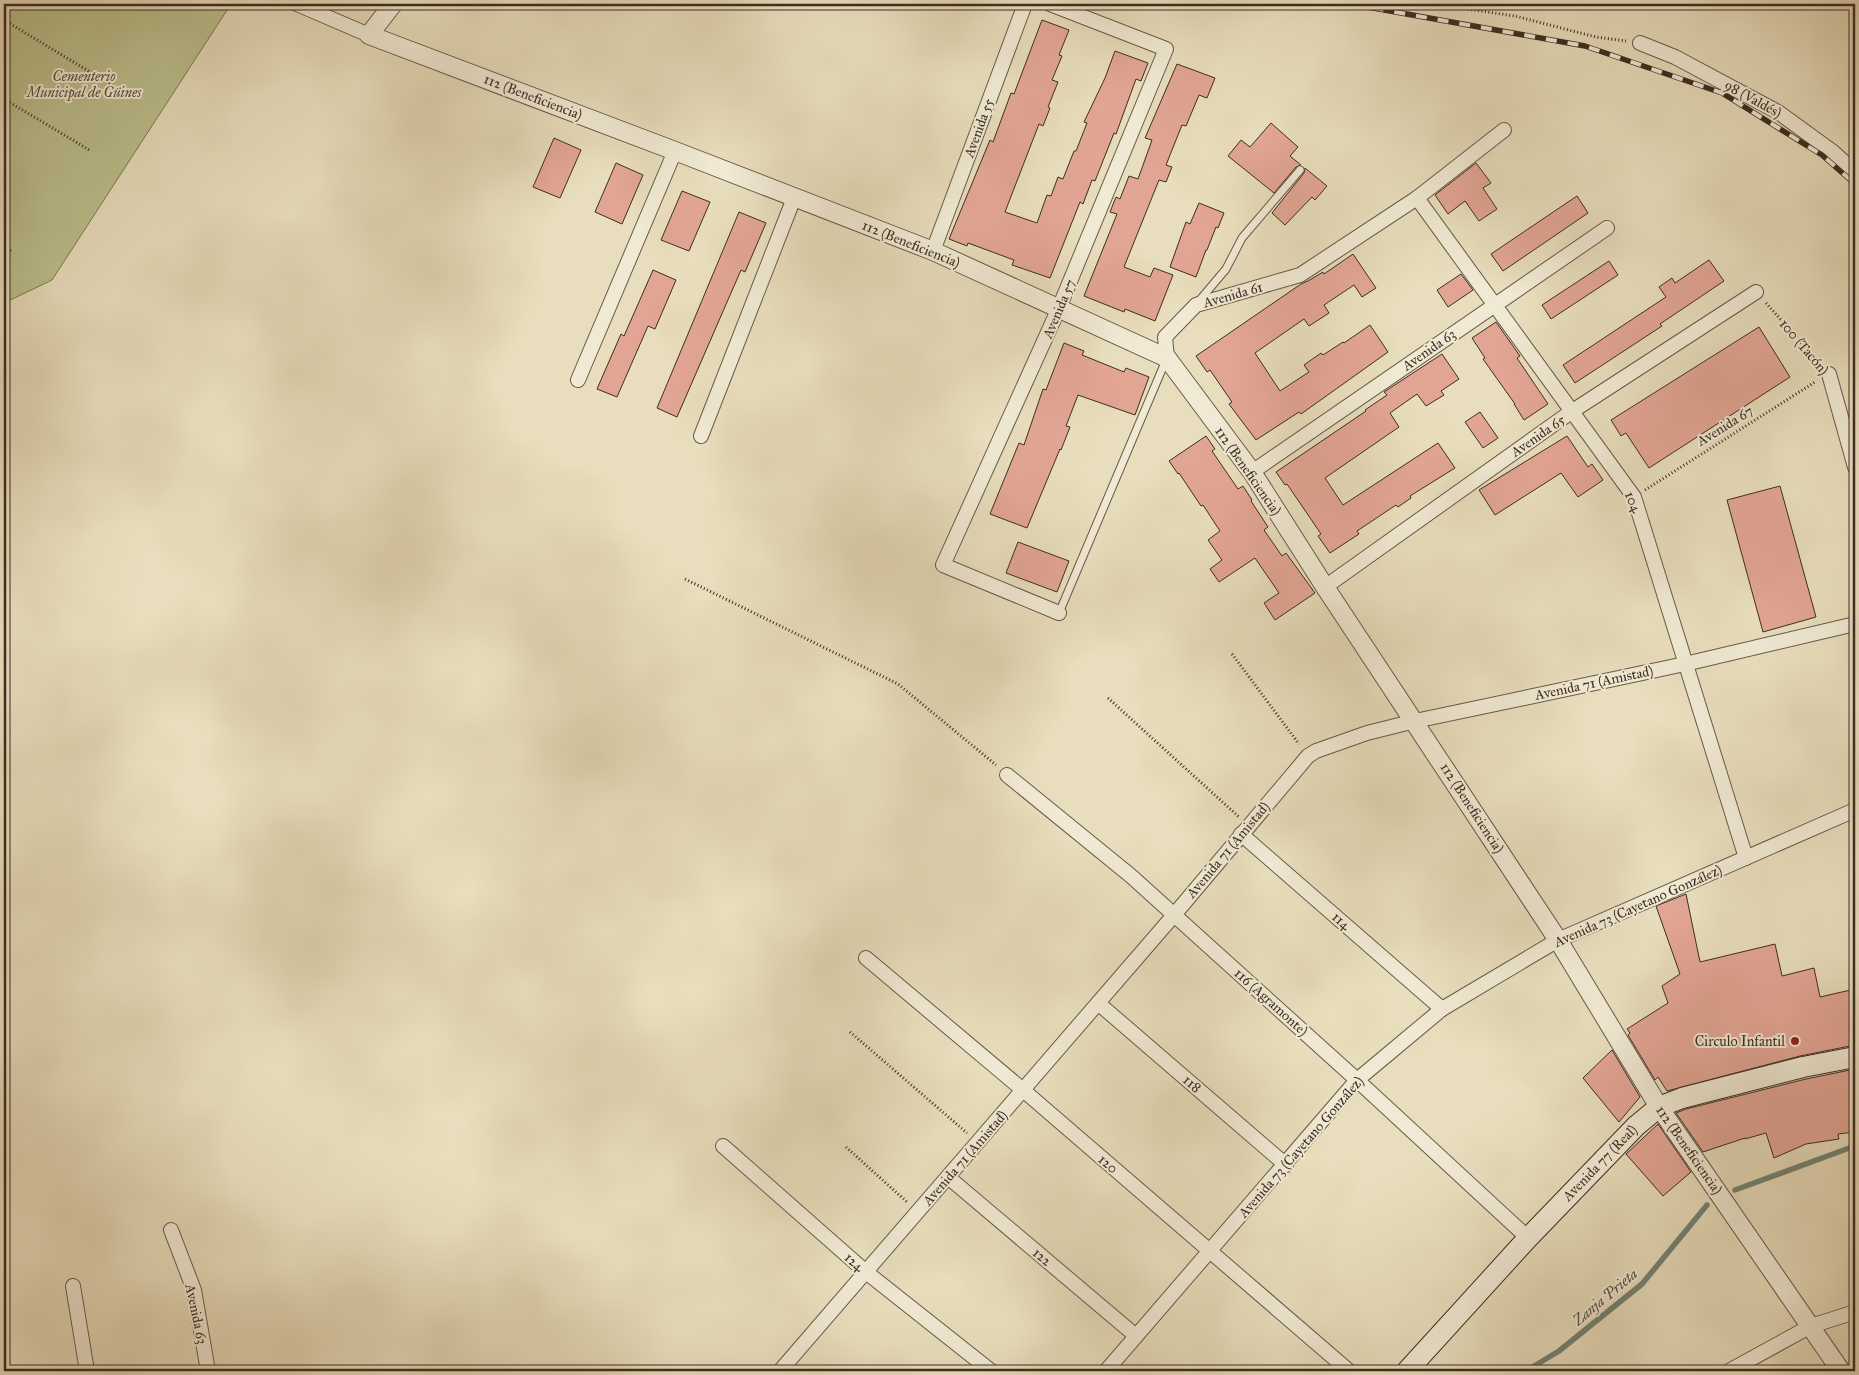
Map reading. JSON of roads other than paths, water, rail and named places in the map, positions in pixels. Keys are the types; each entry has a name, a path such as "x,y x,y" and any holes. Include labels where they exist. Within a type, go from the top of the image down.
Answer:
{"main road":[{"name":"Avenida 77 (Real)","path":"1407,1371 1528,1238 1636,1126 1659,1107 1682,1098 1802,1067 1855,1057"}],"street":[{"name":"112 (Beneficiencia)","path":"298,4 369,35 933,251 1167,358 1252,472 1325,587 1558,940 1659,1107 1841,1371"},
{"path":"369,35 393,4"},
{"name":"Avenida 55","path":"933,251 1025,4"},
{"name":"Avenida 57","path":"1050,4 1166,49 1059,308 943,565 1059,613"},
{"name":"98 (Valdés)","path":"1640,43 1675,57 1778,112 1833,152 1855,172"},
{"name":"Avenida 61","path":"1167,358 1165,337 1196,305 1300,275 1417,198 1504,130"},
{"path":"578,380 675,151"},
{"path":"701,436 794,198"},
{"name":"104","path":"1417,198 1634,497 1746,858"},
{"name":"Avenida 63","path":"1252,472 1607,228"},
{"name":"Avenida 65","path":"1325,587 1572,412 1756,292"},
{"name":"100 (Tacón)","path":"1828,374 1855,467"},
{"name":"Avenida 71 (Amistad)","path":"780,1371 1174,915 1308,756 1316,751 1367,733 1415,721 1685,664 1855,624"},
{"name":"116 (Agramonte)","path":"1007,775 1132,876 1528,1238"},
{"name":"Avenida 73 (Cayetano González)","path":"1106,1371 1286,1165 1357,1080 1442,1008 1558,940 1855,810"},
{"name":"114","path":"1245,830 1442,1008"},
{"name":"120","path":"866,958 1023,1090 1348,1371"},
{"name":"118","path":"1098,1003 1286,1165"},
{"name":"124","path":"723,1146 866,1272 991,1371"},
{"name":"122","path":"948,1177 1136,1336"},
{"name":"Avenida 63","path":"171,1230 194,1290 208,1371"},
{"path":"73,1286 87,1371"},
{"path":"1730,1371 1811,1326 1855,1312"}],"lane":[{"path":"1196,305 1226,269 1242,238 1300,170"},
{"name":"Avenida 61","path":"1059,613 1167,358"}],"waterway":[{"name":"Zanja Prieta","path":"1735,1190 1852,1147 1855,1148"},
{"name":"Zanja Prieta","path":"1526,1371 1559,1351 1642,1284 1707,1205"}],"railway":[{"path":"1351,4 1585,46 1722,93 1822,155 1855,184"}],"place":[{"name":"Circulo Infantil","path":"1795,1041"}],"park label":[{"name":"Cementerio Municipal de Güines","path":"84,84"}]}
